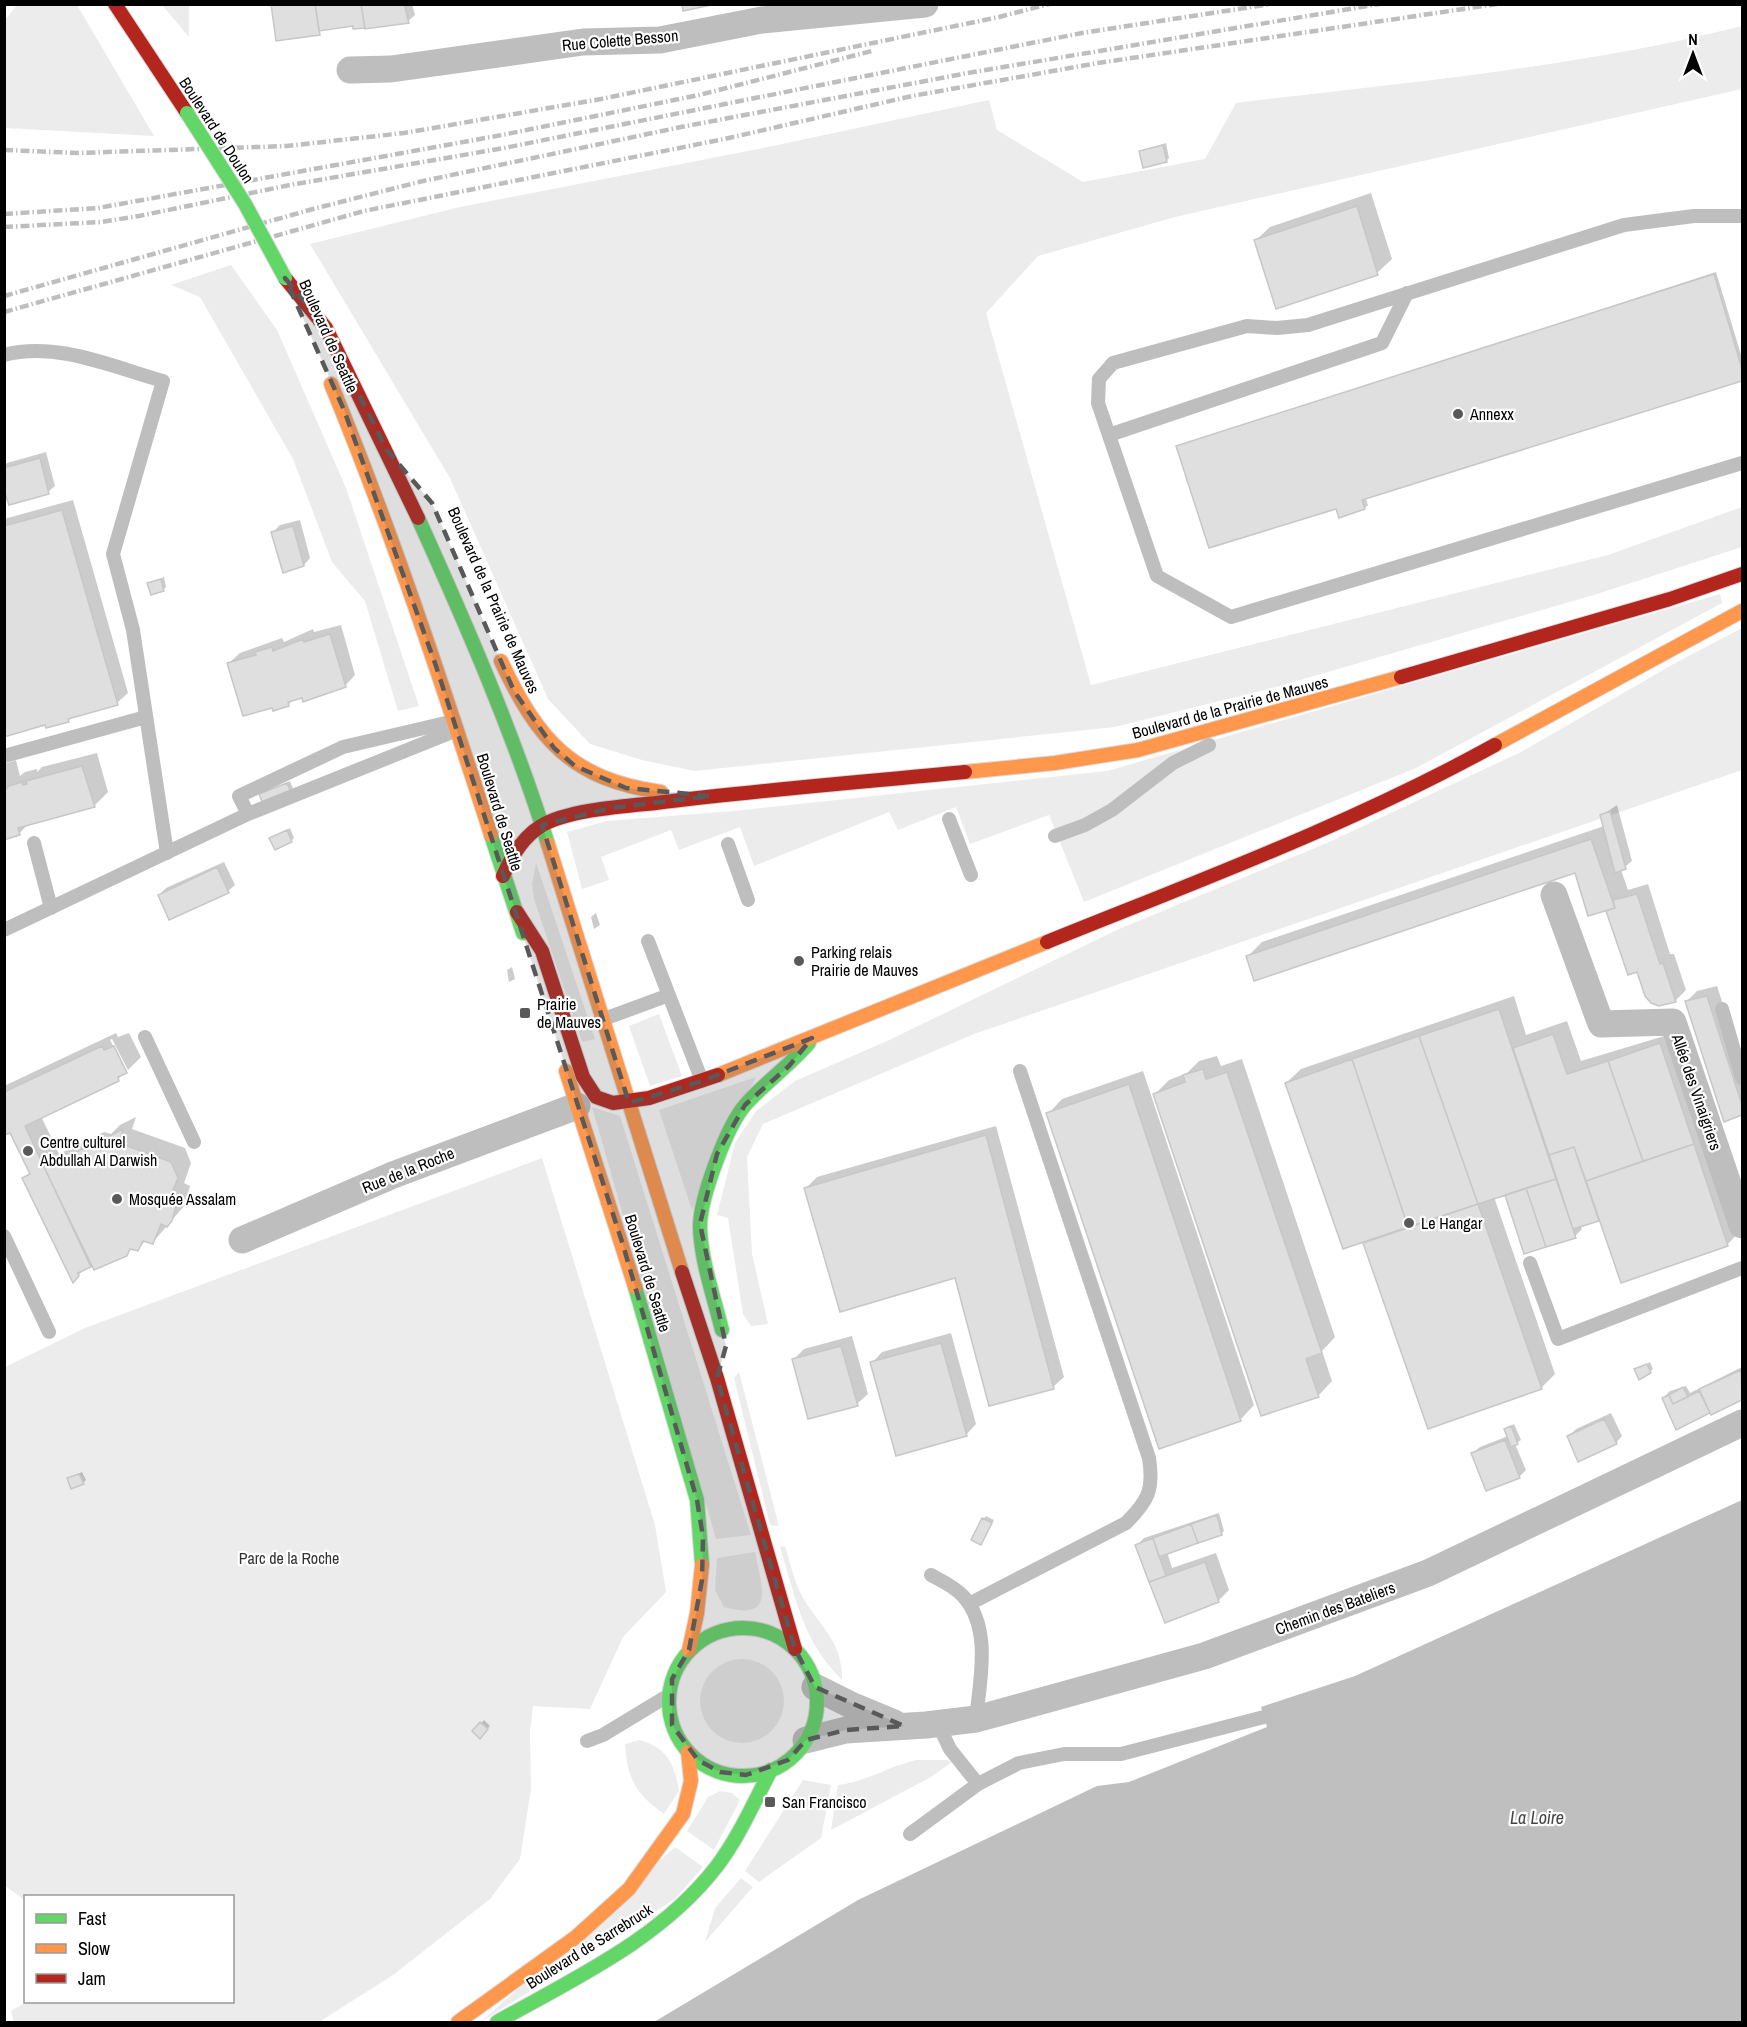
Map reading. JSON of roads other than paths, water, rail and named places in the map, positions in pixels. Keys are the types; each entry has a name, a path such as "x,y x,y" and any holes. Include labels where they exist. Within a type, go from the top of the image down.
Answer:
{"main road":[{"name":"Boulevard de Doulon","path":"115,4 245,204 285,278"},
{"name":"Boulevard de Seattle","path":"285,278 303,321"},
{"name":"Boulevard de Seattle","path":"285,278 326,328 387,450 467,626 542,825 717,1378 795,1649"},
{"name":"Boulevard de Seattle","path":"326,372 362,457 517,912 623,1245 697,1500 703,1536 702,1580 689,1650"},
{"path":"387,450 417,485"},
{"name":"Boulevard de la Prairie de Mauves","path":"503,876 510,859 523,841 542,825 612,808 711,796 1055,763 1138,750 1264,717 1670,599 1743,574"},
{"path":"629,1103 702,1081 812,1038 1346,821 1439,776 1679,643 1743,611"},
{"name":"Boulevard de la Prairie de Mauves","path":"496,649 514,691 529,714 554,748 575,765 626,788 711,796"},
{"path":"455,725 474,721"},
{"name":"Boulevard de Seattle","path":"490,726 509,737"},
{"name":"Boulevard de Seattle","path":"517,912 542,951 583,1077 596,1097 613,1103 629,1103"},
{"path":"717,1378 725,1351 702,1247 700,1224 717,1154 745,1105 789,1066 812,1038"},
{"path":"735,1628 761,1630 774,1634 795,1649 808,1667 815,1687 816,1714 806,1740 788,1760 759,1774 733,1775 709,1767 688,1752 672,1725 669,1695 672,1678 689,1650 710,1635 735,1628"},
{"name":"Boulevard de Sarrebruck","path":"458,2022 576,1937 630,1889 682,1814 691,1781 688,1752"},
{"name":"Boulevard de Sarrebruck","path":"497,2022 610,1956 678,1907 717,1866 771,1770"}],"street":[{"name":"Rue Colette Besson","path":"351,70 391,69 583,42 660,40 762,20 925,4"},
{"name":"Allée des Vinaigriers","path":"1554,895 1601,1024 1673,1022 1743,1225"},
{"name":"Rue de la Roche","path":"242,1240 393,1175 577,1106"},
{"name":"Chemin des Bateliers","path":"806,1740 846,1730 976,1719 1204,1656 1334,1610 1428,1573 1743,1423"},
{"name":"Chemin des Bateliers","path":"815,1687 873,1716 904,1726"}],"lane":[{"path":"1743,216 1694,216 1624,225 1308,325 1277,328 1247,326 1113,363 1099,379 1098,403 1157,576 1231,617 1743,463"},
{"path":"1109,435 1382,343 1407,293"},
{"path":"4,356 32,352 74,355 163,381 113,554 133,630 167,853"},
{"path":"4,756 146,717"},
{"path":"1055,836 1085,825 1112,810 1173,763 1264,717"},
{"path":"248,814 239,796 343,747 455,725"},
{"path":"4,930 248,814 455,725"},
{"path":"949,819 971,875"},
{"path":"34,843 51,908"},
{"path":"728,844 748,900"},
{"path":"648,940 702,1081"},
{"path":"604,1019 669,995"},
{"path":"1722,1009 1743,1078"},
{"path":"145,1037 194,1142"},
{"path":"969,1604 1126,1523 1143,1506 1151,1483 1149,1458 1020,1071"},
{"path":"4,1236 49,1332"},
{"path":"1530,1263 1558,1340 1743,1268"},
{"path":"931,1575 961,1594 969,1604 980,1632 981,1657 976,1719"},
{"path":"587,1741 603,1735 669,1695"},
{"path":"910,1834 978,1784 1019,1764 1064,1754 1121,1754 1264,1717"},
{"path":"938,1724 950,1749 978,1784"}],"water":[{"name":"La Loire","path":"1742,1500 1742,2022 654,2022 858,1900 1097,1786 1129,1782 1267,1727 1261,1707 1355,1676"}],"railway":[{"path":"4,150 78,153 287,146 404,133 601,99 999,17 1049,4"},
{"path":"4,227 101,222 139,216 290,185 504,148 1082,33 1271,4"},
{"path":"4,296 313,209 423,181 681,127 968,73 1379,4"},
{"path":"4,312 364,211 729,138 912,96 1098,63 1497,4"},
{"path":"4,214 98,208 502,135 699,95 872,51"}],"place":[{"name":"Annexx","path":"1458,414"},
{"name":"Parking relais Prairie de Mauves","path":"799,961"},
{"name":"Prairie de Mauves","path":"525,1013"},
{"name":"Centre culturel Abdullah Al Darwish","path":"28,1151"},
{"name":"Mosquée Assalam","path":"117,1199"},
{"name":"Le Hangar","path":"1409,1223"},
{"name":"San Francisco","path":"770,1802"}],"park label":[{"name":"Parc de la Roche","path":"289,1558"}]}
